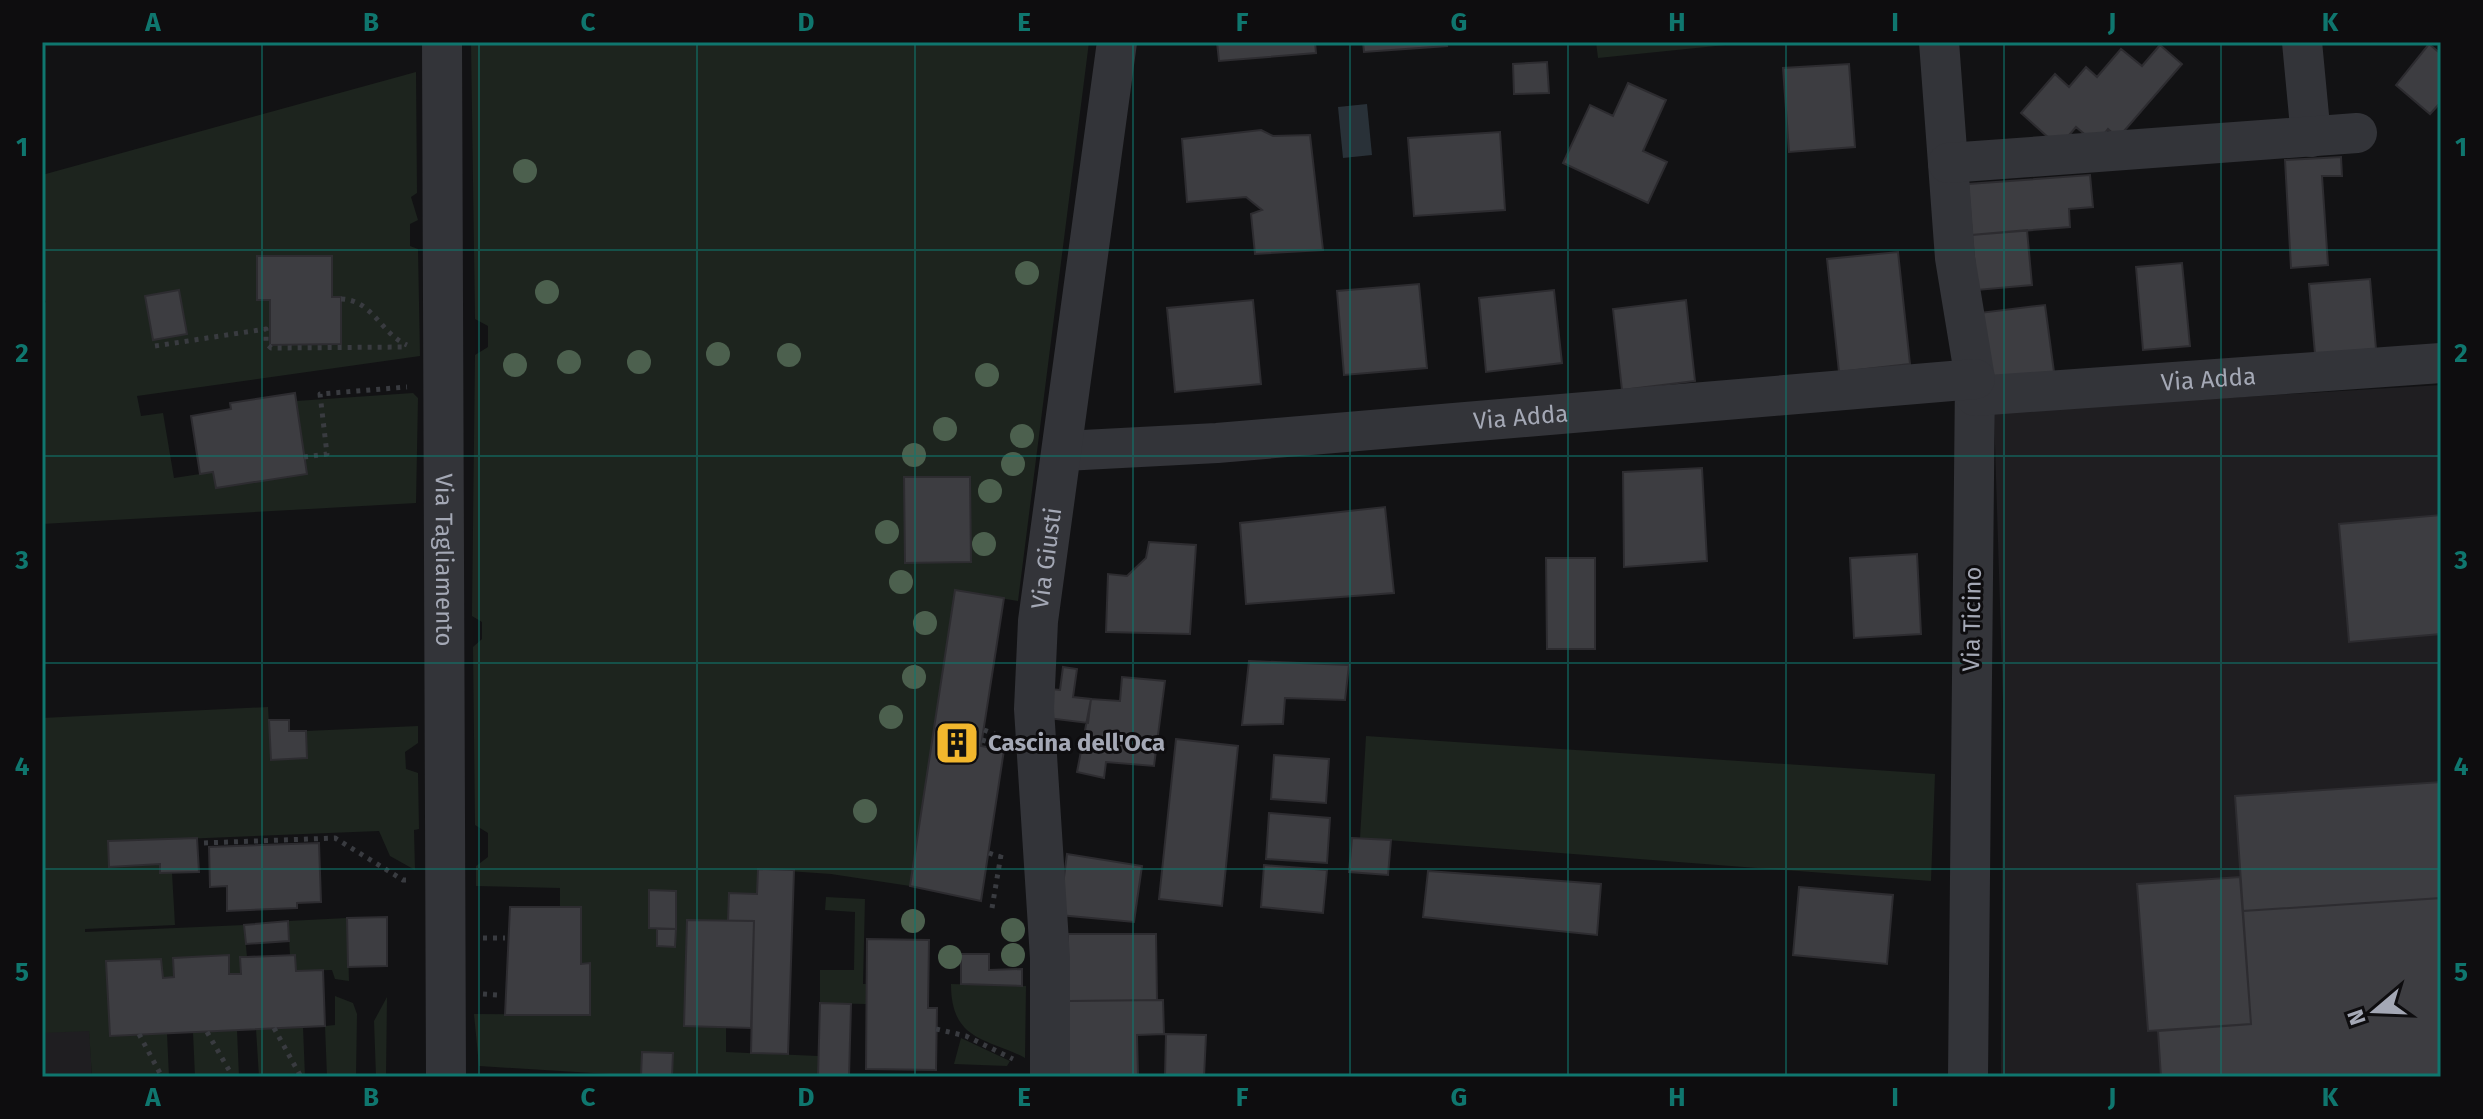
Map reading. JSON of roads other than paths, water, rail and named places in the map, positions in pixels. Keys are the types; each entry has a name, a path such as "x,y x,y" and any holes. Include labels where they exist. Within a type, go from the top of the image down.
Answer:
{"street":[{"name":"Via Tagliamento","path":"442,42 446,1077"},
{"name":"Via Giusti","path":"1034,1070 1050,958 1034,709 1038,621 1064,451 1071,363 1117,42"},
{"name":"Via Ticino","path":"1939,42 1955,258 1975,388 1968,1077"},
{"path":"2302,42 2311,137"},
{"path":"1948,163 2357,133"},
{"name":"Via Adda","path":"1064,451 1232,442 1975,388 2441,363"}],"place":[{"name":"Cascina dell'Oca","path":"957,743"}]}
